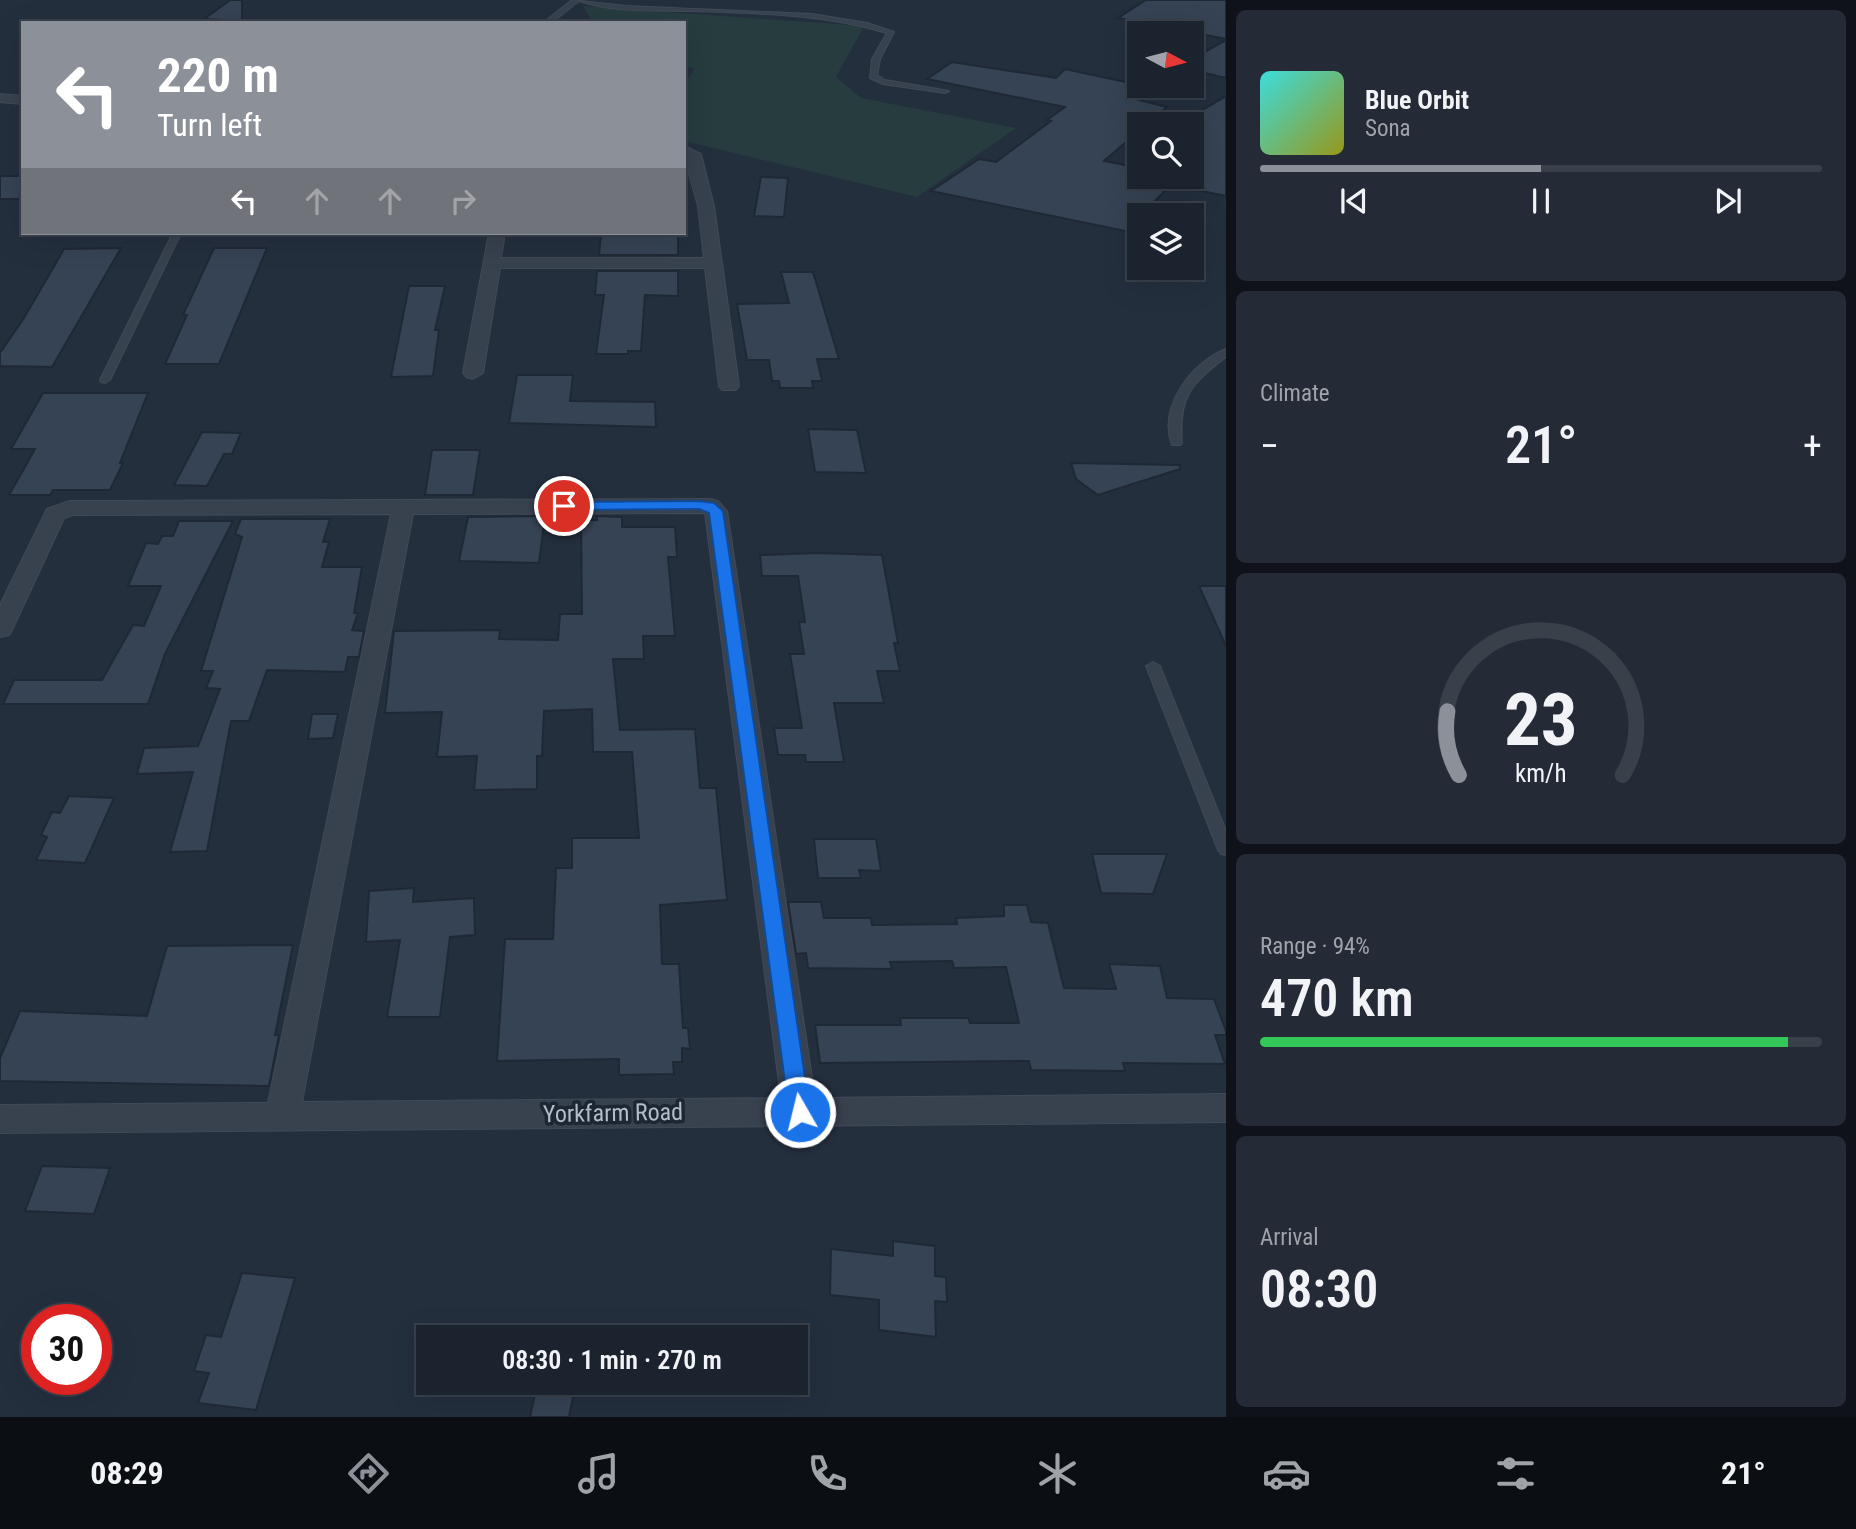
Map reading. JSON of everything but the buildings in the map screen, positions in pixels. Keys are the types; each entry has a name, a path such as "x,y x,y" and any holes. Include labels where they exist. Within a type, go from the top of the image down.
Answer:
{"street":[{"path":"0,112 11,99"},
{"path":"686,151 693,154 706,206 729,386"},
{"path":"473,373 497,235"},
{"path":"492,263 713,263"},
{"path":"0,630 55,514 70,509 709,506 716,511 800,1112"},
{"path":"282,1116 403,509"},
{"name":"Yorkfarm Road","path":"0,1119 1226,1108"}],"lane":[{"path":"549,21 578,0 643,8 794,16 873,26 891,32 876,59 873,76 883,82 945,92"},
{"path":"105,380 176,235"},
{"path":"1176,443 1175,402 1195,376 1226,352"},
{"path":"1153,666 1226,850"}],"green space":[{"path":"583,6 864,26 836,77 861,98 1016,128 917,197 686,141 686,83 694,69 686,66 686,21 592,21"}],"route":[{"path":"564,506 699,505 709,506 716,511 800,1112"}]}
